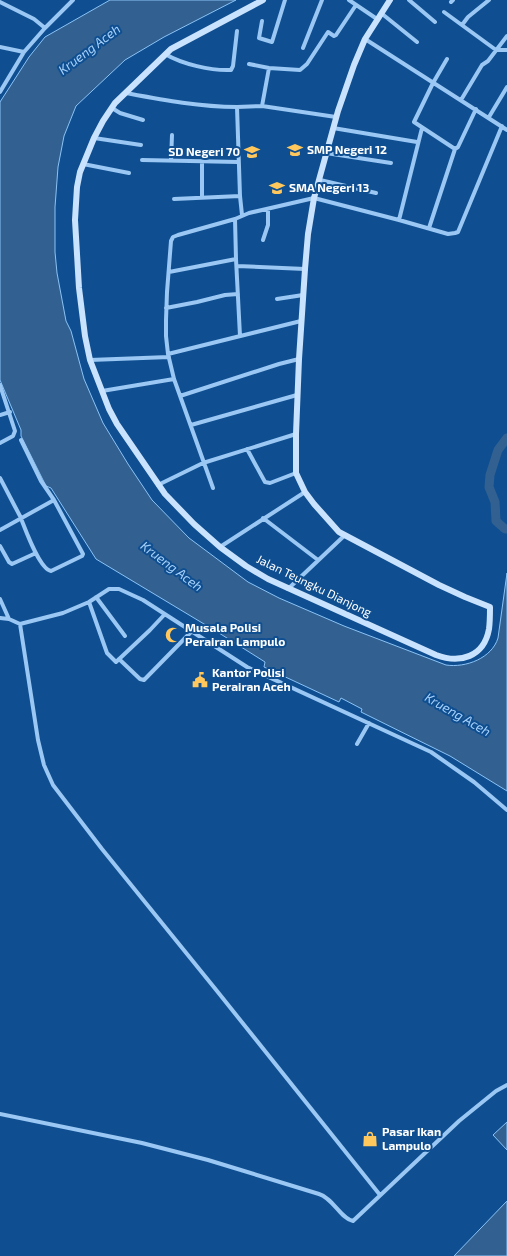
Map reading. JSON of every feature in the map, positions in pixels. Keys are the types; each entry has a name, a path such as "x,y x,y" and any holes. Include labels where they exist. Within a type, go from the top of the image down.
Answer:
{"street":[{"path":"10,7 11,0"},
{"path":"0,92 24,52 73,0"},
{"name":"Jalan Teungku Dianjong","path":"263,0 180,43 165,54 112,108 94,138 83,164 77,187 75,220 76,248 85,336 90,360 109,409 117,424 158,485 185,516 220,547 258,573 436,655 450,659 466,658 473,655 480,649 489,629 490,607 480,604 439,585 345,536"},
{"path":"262,21 259,38 272,42 285,0"},
{"path":"303,48 322,0"},
{"path":"349,0 377,19"},
{"path":"288,588 345,536 333,527 314,504 305,492 296,473 297,395 304,269 314,198 336,117 354,64 365,39 390,0"},
{"path":"409,0 435,22"},
{"path":"462,25 468,17 490,0"},
{"path":"0,2 34,19 45,28"},
{"path":"249,64 269,68 300,70 307,64 328,32 334,36 336,35 356,5"},
{"path":"444,12 496,50 507,50"},
{"path":"381,13 417,42"},
{"path":"165,54 174,59 194,65 211,69 231,70 233,66 237,31"},
{"path":"461,100 482,65 488,61 507,36"},
{"path":"365,39 489,117 507,130"},
{"path":"0,47 24,52"},
{"path":"447,59 414,121 415,124 456,149"},
{"path":"262,106 269,68"},
{"path":"489,117 507,87"},
{"path":"126,93 210,107 262,106 336,117"},
{"path":"237,107 238,162 242,215"},
{"path":"112,108 120,113 143,120"},
{"path":"429,228 456,149 476,109"},
{"path":"213,488 174,379 168,355 166,308 171,240 173,237 235,219 242,215 314,198 448,234 458,232 502,126"},
{"path":"333,128 418,142"},
{"path":"399,220 422,128"},
{"path":"171,161 172,135"},
{"path":"94,138 141,145"},
{"path":"326,153 391,163"},
{"path":"142,160 238,162"},
{"path":"202,162 202,197"},
{"path":"83,164 129,173"},
{"path":"320,180 376,194"},
{"path":"174,198 240,196"},
{"path":"263,240 268,225 268,208"},
{"path":"235,219 240,336"},
{"path":"169,272 236,258"},
{"path":"237,266 304,269"},
{"path":"166,308 226,295 238,294"},
{"path":"277,300 303,295"},
{"path":"90,360 168,355 301,321"},
{"path":"180,396 279,364 299,360"},
{"path":"102,391 174,379"},
{"path":"0,385 15,426 14,434 0,443"},
{"path":"191,425 297,395"},
{"path":"0,415 10,412"},
{"path":"158,485 203,463 296,434"},
{"path":"0,478 36,553 43,565 49,571 83,555 83,552 54,500 41,481 21,440"},
{"path":"247,449 265,482 270,483 296,473"},
{"path":"220,547 305,492"},
{"path":"0,530 54,500"},
{"path":"263,518 318,560"},
{"path":"0,546 9,562 12,564 36,553"},
{"path":"0,618 9,619 20,624 70,611 89,602 109,589 116,588 133,595 165,614 247,667 431,752 474,782 507,810"},
{"path":"96,598 126,636"},
{"path":"0,599 9,619"},
{"path":"89,602 107,653 116,662 165,614"},
{"path":"20,624 38,740 44,765 53,785 102,849 218,991 380,1195"},
{"path":"119,659 140,679 144,680 191,632"},
{"path":"357,744 370,724"},
{"path":"0,1114 149,1145 208,1160 319,1194 328,1199 350,1221 353,1221 458,1121 496,1091 507,1085"}],"water":[{"name":"Krueng Aceh","path":"110,0 236,0 164,37 125,60 76,106 64,136 58,167 55,207 55,252 57,273 66,321 71,331 84,379 103,423 152,500 189,538 248,582 279,598 344,626 446,665 454,666 470,663 484,656 495,645 498,638 507,573 507,791 450,756 361,712 362,709 341,698 339,702 264,667 265,662 96,559 51,488 46,486 21,436 21,430 0,380 0,102 29,57 45,37"},
{"path":"507,1122 507,1150 493,1135"},
{"path":"507,1201 507,1256 454,1256"}],"waterway":[{"path":"507,438 498,450 490,475 489,487 495,502 496,521 507,529"}],"place":[{"name":"SMP Negeri 12","path":"295,150"},
{"name":"SD Negeri 70","path":"252,152"},
{"name":"SMA Negeri 13","path":"277,188"},
{"name":"Musala Polisi Perairan Lampulo","path":"173,635"},
{"name":"Kantor Polisi Perairan Aceh","path":"200,680"},
{"name":"Pasar Ikan Lampulo","path":"370,1139"}]}
